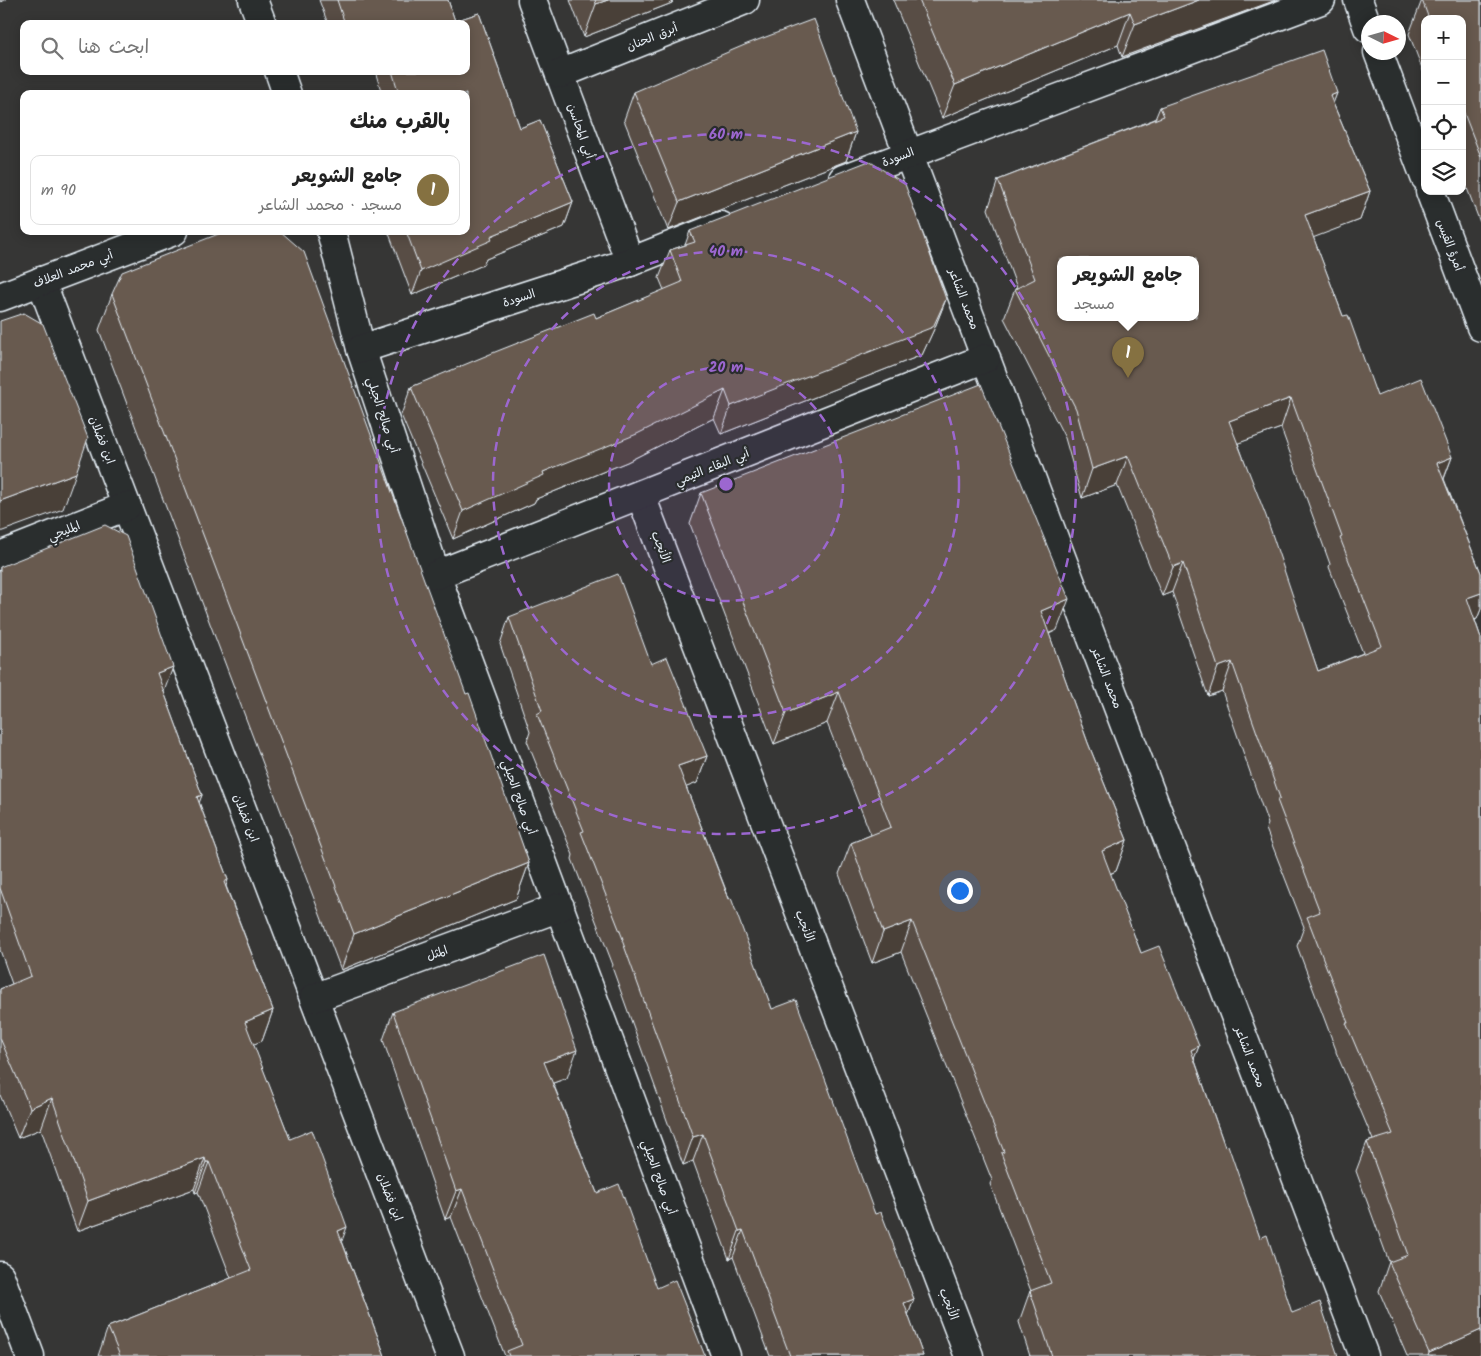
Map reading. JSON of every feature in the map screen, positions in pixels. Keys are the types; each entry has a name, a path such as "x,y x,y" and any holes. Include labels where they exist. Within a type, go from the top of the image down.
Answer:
{"street":[{"path":"253,0 260,20"},
{"name":"أبي المحاسن","path":"532,0 630,262"},
{"name":"أبرق الحنان","path":"560,74 744,0"},
{"name":"محمد الشاعر","path":"850,0 1364,1356"},
{"name":"السودة","path":"825,186 908,153 1321,0"},
{"path":"1358,0 1363,15"},
{"path":"1381,60 1421,166"},
{"path":"280,75 286,90"},
{"name":"أمرؤ القيس","path":"1432,195 1481,327"},
{"name":"السودة","path":"361,349 630,262 741,218"},
{"name":"أبي محمد العلاف","path":"0,297 163,235"},
{"name":"أبي صالح الجيلي","path":"332,235 361,349 436,575 726,1356"},
{"name":"ابن فضلان","path":"41,281 450,1356"},
{"name":"أبي البقاء التيمي","path":"436,575 641,496 986,358"},
{"name":"الأنجب","path":"641,496 969,1356"},
{"name":"المليجي","path":"0,556 127,506"},
{"name":"المثل","path":"314,998 560,907"},
{"path":"0,1276 18,1346"}],"building":[{"path":"337,0 448,0 455,20 344,20"},
{"path":"595,0 608,0 596,4"},
{"path":"919,0 1199,0 1135,24 1130,12 955,85"},
{"path":"1422,0 1481,0 1481,157 1466,118 1466,15 1428,15"},
{"path":"479,13 520,128 540,120 573,202 491,236 492,240 421,271 408,235 470,235 470,90 398,90 393,75 470,75 470,20 458,20"},
{"path":"814,19 856,132 679,202 634,92 747,44"},
{"path":"1322,50 1337,93 1330,96 1370,191 1305,215 1343,316 1348,315 1377,396 1421,378 1452,457 1437,463 1481,573 1481,593 1467,598 1481,638 1481,1330 1429,1353 1389,1262 1408,1255 1367,1142 1393,1134 1346,1023 1348,1023 1307,917 1320,912 1277,800 1280,798 1232,662 1218,667 1183,563 1173,567 1128,456 1092,469 1076,409 1015,289 1035,279 998,180 1164,116 1160,107","holes":["1291,398 1342,537 1340,538 1382,646 1318,671 1266,516 1229,421"]},
{"path":"869,161 905,184 946,299 933,327 731,406 725,390 637,434 543,472 544,475 463,511 411,387 594,313 596,318 682,282 670,250 695,242 690,231"},
{"path":"216,235 285,235 304,252 466,694 469,693 529,863 354,934 112,294 122,272"},
{"path":"24,313 43,324 88,438 76,473 0,501 0,321"},
{"path":"981,384 1069,599 1041,611 1088,743 1127,840 1102,851 1141,953 1159,946 1199,1046 1191,1050 1225,1147 1228,1145 1260,1238 1267,1235 1292,1313 1320,1302 1338,1356 1052,1356 1030,1291 1051,1283 1001,1153 1004,1152 912,921 883,932 851,843 891,827 839,692 786,713 701,493"},
{"path":"105,525 126,536 173,667 157,673 202,795 197,797 228,880 224,882 273,1010 245,1022 290,1139 312,1130 347,1227 338,1231 385,1356 120,1356 108,1327 251,1270 209,1162 206,1162 205,1158 88,1201 52,1098 30,1108 0,1038 0,989 31,976 0,888 0,567"},
{"path":"618,574 651,664 667,657 707,756 678,766 729,899 731,898 772,1009 796,1000 875,1214 881,1212 914,1299 904,1303 923,1356 790,1356 743,1230 739,1231 703,1134 693,1137 623,939 581,832 584,831 537,714 542,711 509,617"},
{"path":"544,955 577,1050 544,1062 597,1193 619,1184 657,1288 675,1280 705,1356 509,1356 507,1351 522,1345 462,1189 456,1191 393,1012"}],"place":[{"name":"جامع الشويعر","path":"1128,378"}]}
